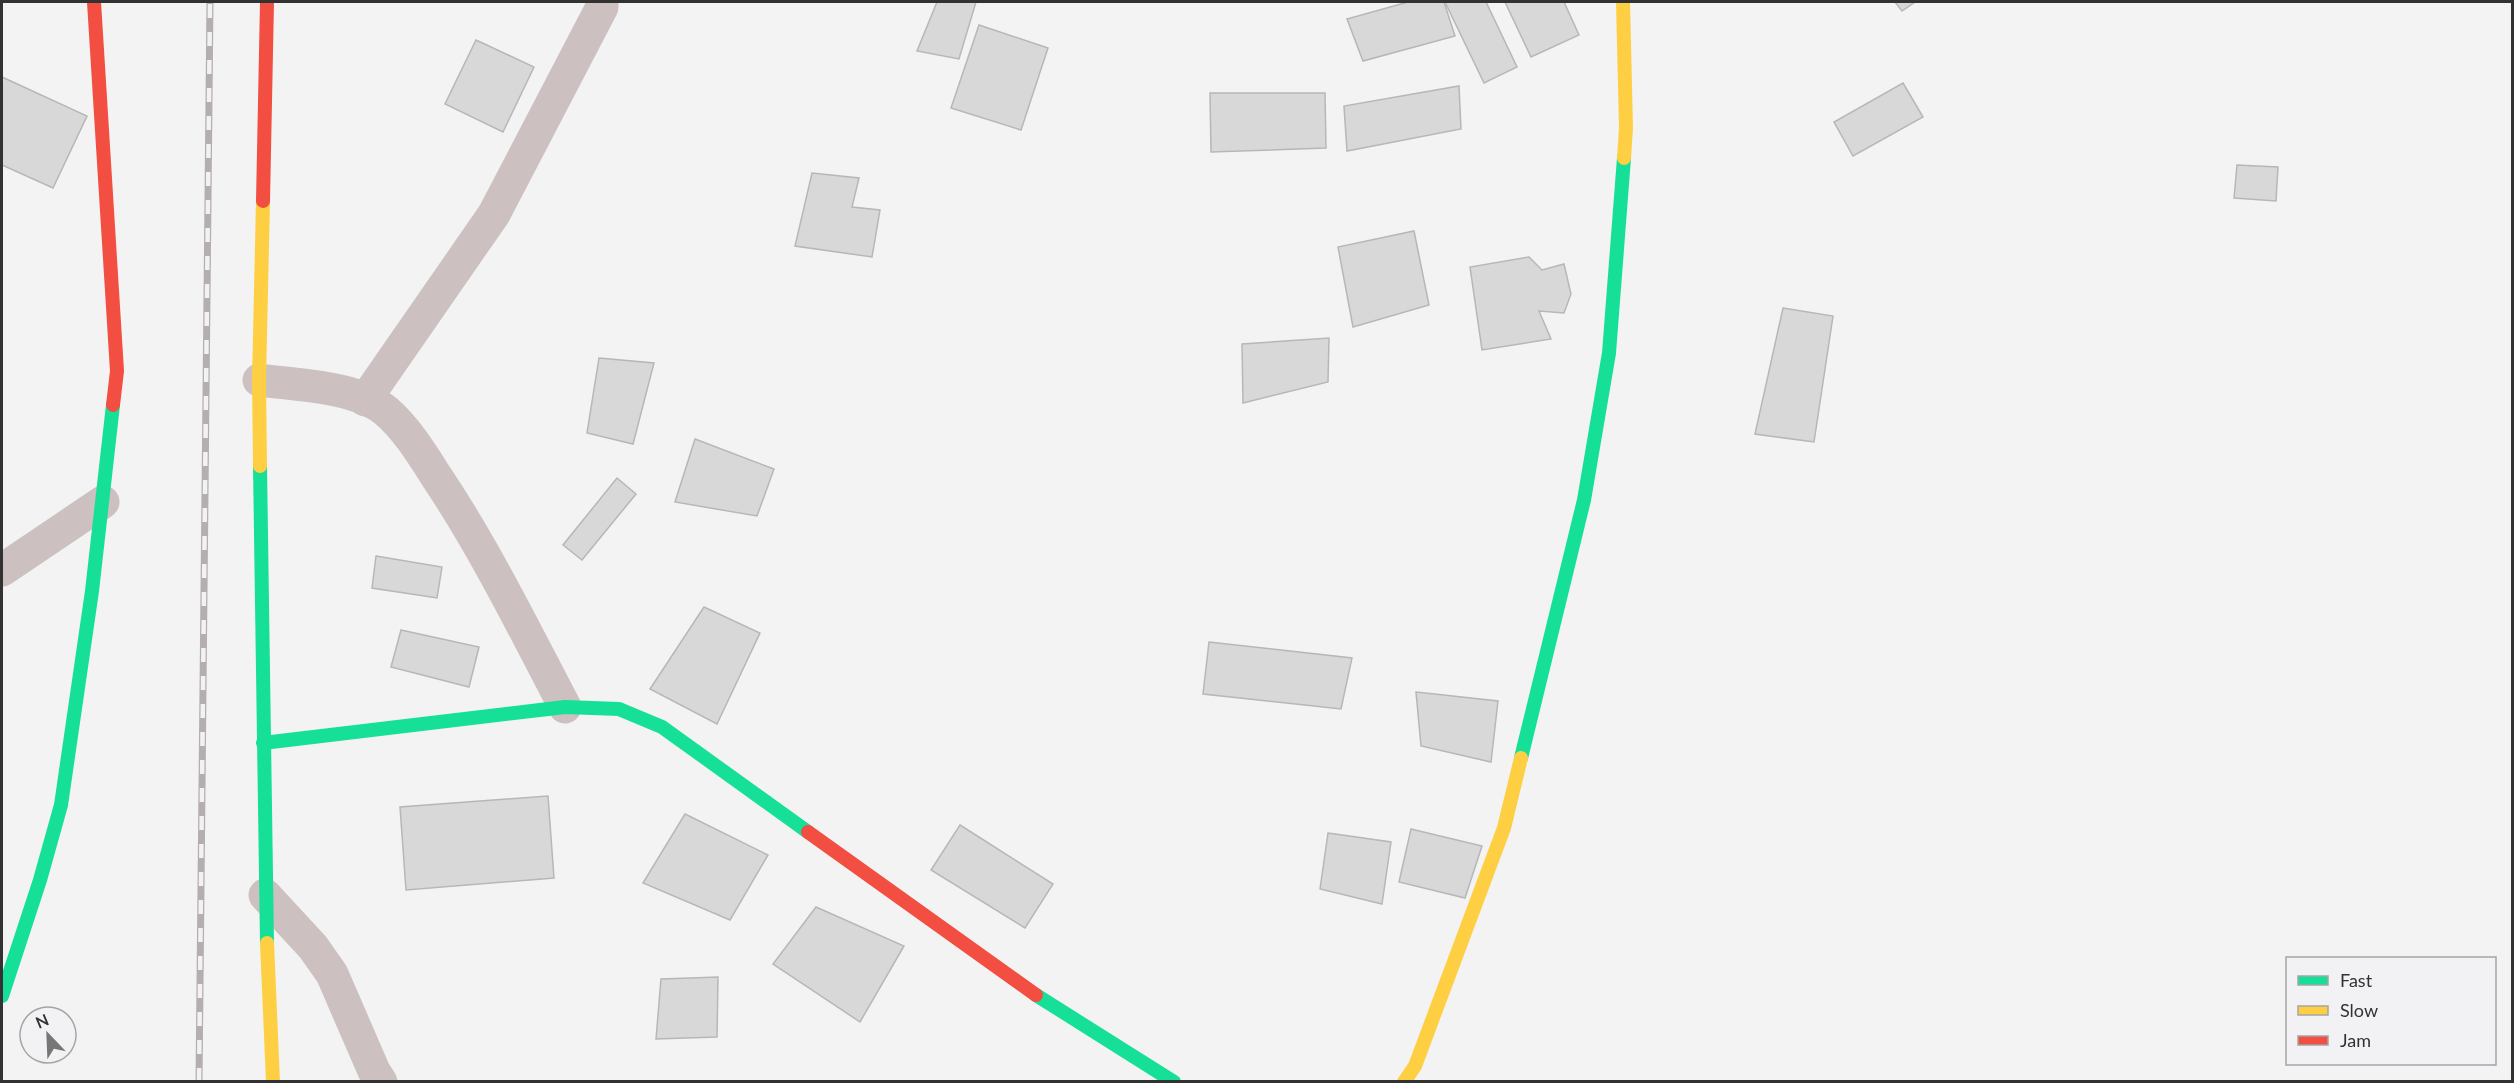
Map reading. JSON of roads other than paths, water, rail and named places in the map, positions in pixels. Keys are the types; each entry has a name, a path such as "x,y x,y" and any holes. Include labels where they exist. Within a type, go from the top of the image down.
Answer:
{"street":[{"path":"2,996 62,805 103,502 117,371 94,2"},
{"path":"267,2 259,380 265,895 273,1082"},
{"path":"365,400 494,214 602,7 602,2"},
{"path":"1404,1082 1415,1066 1504,828 1584,500 1609,342 1626,128 1623,2"},
{"path":"259,380 347,392 385,410 418,448 449,495 495,575 565,707"},
{"path":"2,570 103,502"},
{"path":"262,743 565,707 619,709 662,726 1014,981 1174,1082"},
{"path":"265,895 313,947 332,974 374,1071 381,1082"}],"railway":[{"path":"199,1082 210,2"}]}
